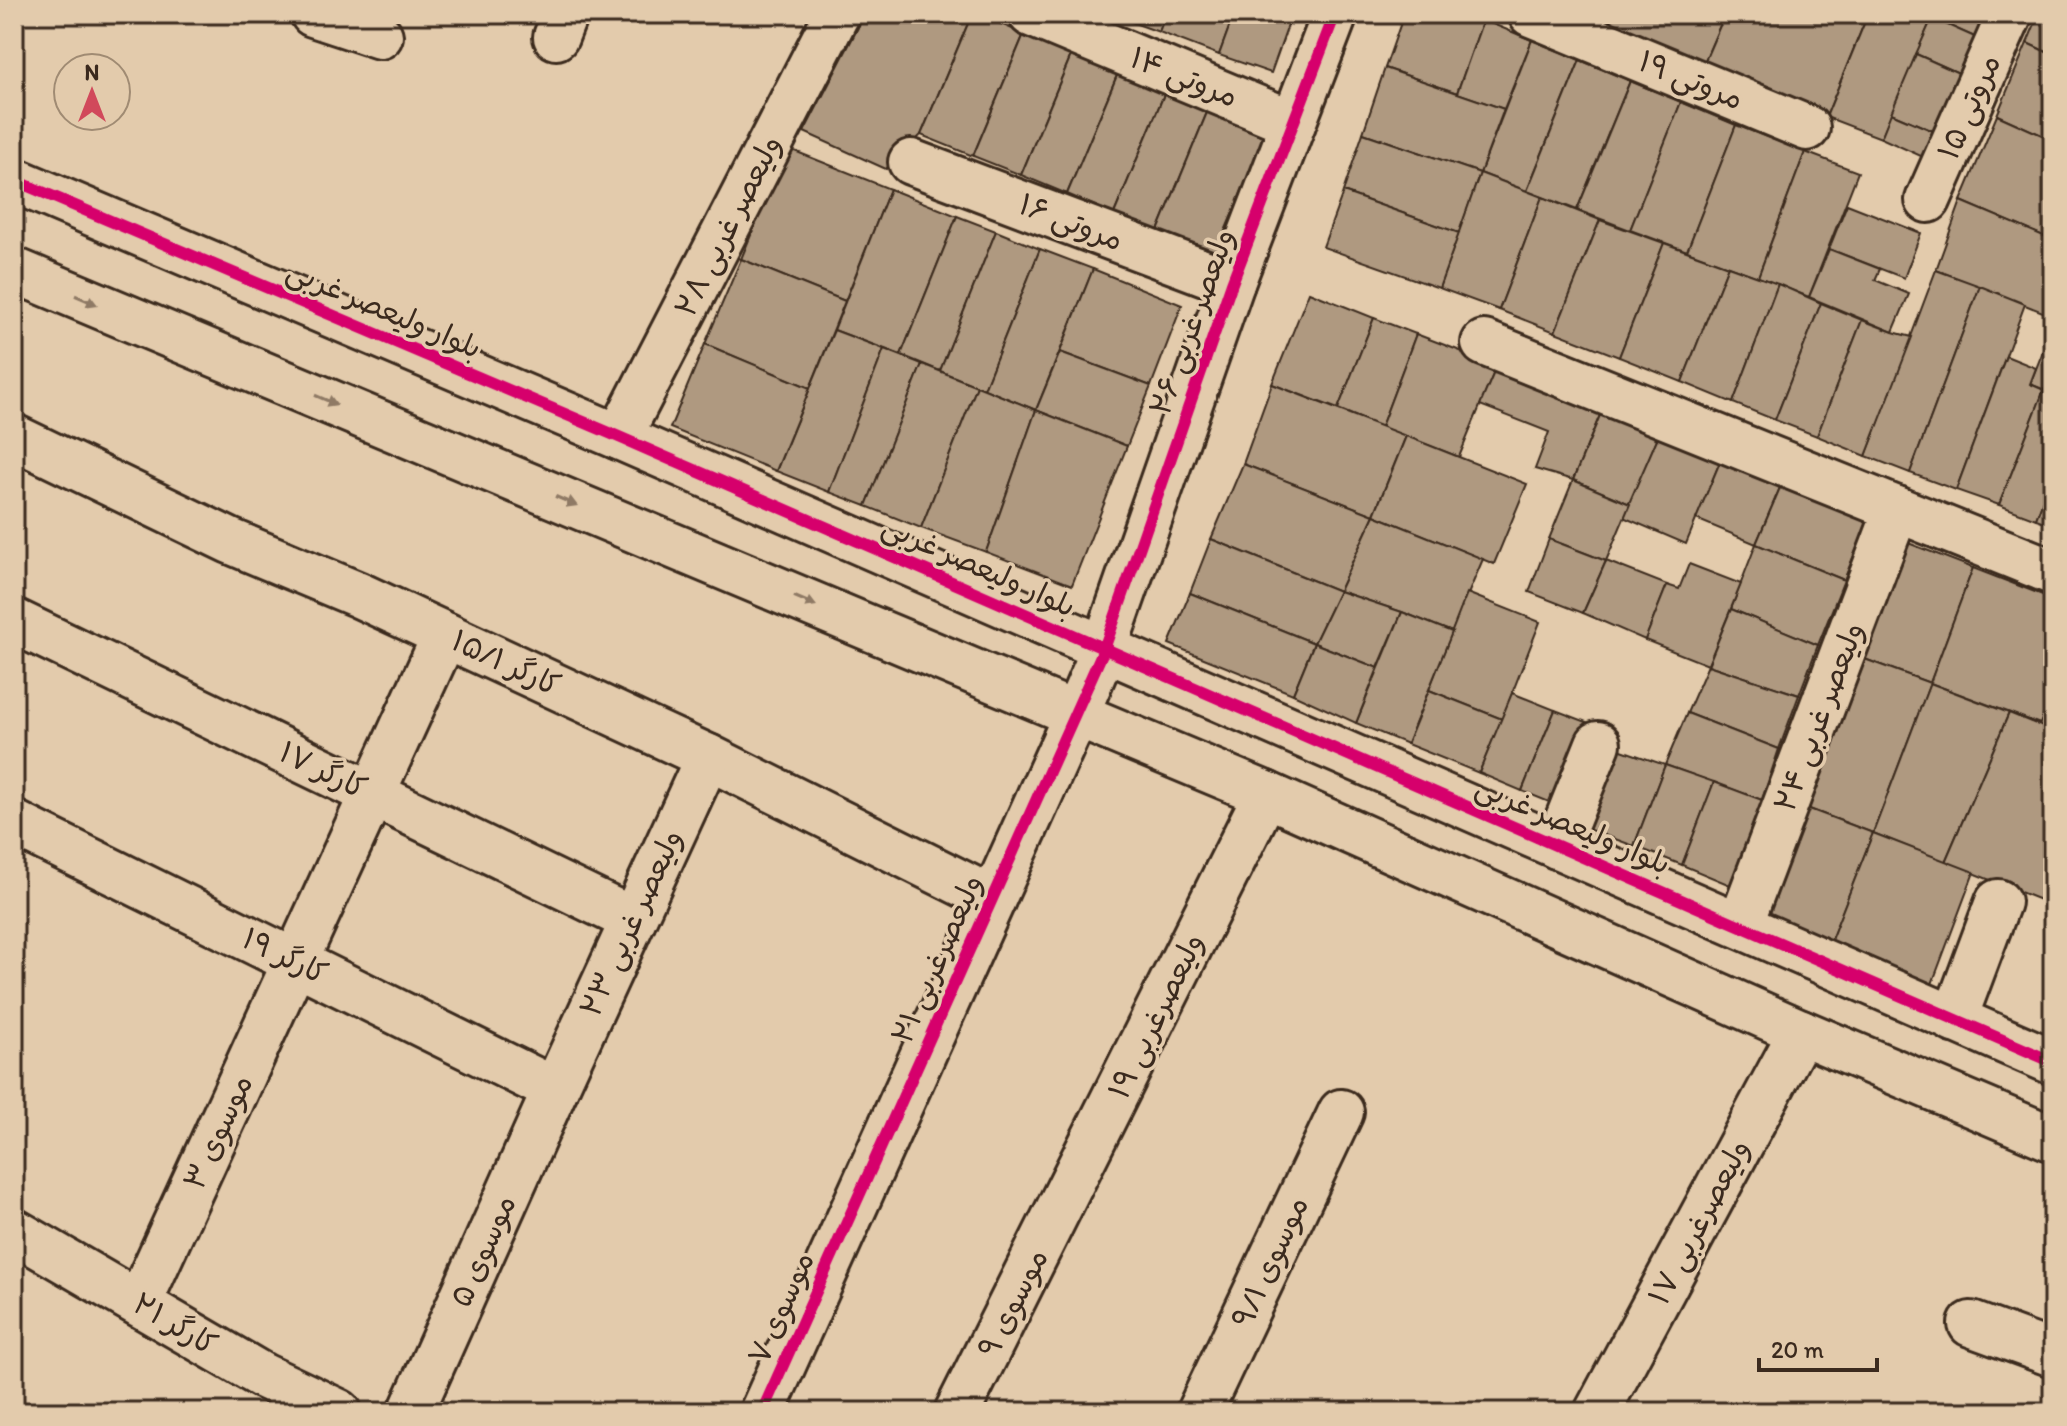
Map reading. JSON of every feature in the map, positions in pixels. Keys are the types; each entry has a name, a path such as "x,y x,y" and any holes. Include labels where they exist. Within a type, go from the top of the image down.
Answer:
{"street":[{"path":"313,14 380,36"},
{"name":"ولیعصر غربی ۲۸","path":"619,437 837,14"},
{"name":"مروتی ۱۴","path":"1031,14 1293,123"},
{"name":"ولیعصر غربی ۲۶","path":"1076,715 1104,649 1232,283 1335,14"},
{"name":"مروتی ۱۵","path":"1928,200 2010,14"},
{"name":"مروتی ۱۹","path":"1554,18 1807,128"},
{"name":"مروتی ۱۶","path":"911,162 1232,283"},
{"name":"بلوار ولیعصر غربی","path":"14,180 619,437 2053,1062"},
{"path":"14,270 1266,794 1801,1032 2053,1139"},
{"path":"1484,343 2053,572"},
{"name":"کارگر ۱۵/۱","path":"14,437 230,541 359,595 708,757 993,899"},
{"name":"ولیعصر غربی ۲۴","path":"1740,925 1897,509"},
{"name":"کارگر ۱۷","path":"14,621 633,920"},
{"name":"موسوی ۳","path":"139,1303 445,635"},
{"name":"ولیعصرغربی ۲۱","path":"847,1225 1076,715"},
{"path":"1557,846 1598,744"},
{"name":"ولیعصر غربی ۲۳","path":"555,1090 708,757"},
{"name":"ولیعصرغربی ۱۹","path":"1046,1237 1266,794"},
{"name":"کارگر ۱۹","path":"14,823 555,1090"},
{"path":"1954,1020 1998,902"},
{"name":"ولیعصرغربی ۱۷","path":"1597,1412 1801,1032"},
{"name":"موسوی ۵","path":"411,1412 555,1090"},
{"name":"موسوی ۹/۱","path":"1199,1412 1341,1112"},
{"name":"موسوی ۷","path":"762,1412 847,1225"},
{"name":"کارگر ۲۱","path":"14,1231 263,1376 339,1412"},
{"name":"موسوی ۹","path":"957,1412 1046,1237"},
{"path":"1971,1324 2053,1354"}],"building":[{"path":"865,14 972,14 921,135 886,169 804,132"},
{"path":"972,14 1024,34 973,156 921,135"},
{"path":"1109,14 1166,14 1159,32"},
{"path":"1166,14 1234,14 1219,55 1159,32"},
{"path":"1234,14 1292,14 1271,73 1219,55"},
{"path":"1404,14 1464,14 1483,20 1457,93 1385,68"},
{"path":"1596,14 1725,14 1703,65 1593,20"},
{"path":"1725,14 1868,14 1826,117 1703,65"},
{"path":"1868,14 1922,14 1932,18 1881,138 1826,117"},
{"path":"1922,14 1998,14 1986,42"},
{"path":"2039,14 2053,14 2053,55 2027,43"},
{"path":"1932,18 1986,42 1970,78 1916,54"},
{"path":"1483,20 1532,40 1504,109 1457,93"},
{"path":"1024,34 1072,53 1021,175 973,156"},
{"path":"1532,40 1580,60 1527,191 1480,173"},
{"path":"2027,43 2053,55 2053,140 1997,115"},
{"path":"1072,53 1118,73 1067,194 1021,175"},
{"path":"1916,54 1970,78 1945,136 1891,113"},
{"path":"1580,60 1630,81 1577,210 1527,191"},
{"path":"1385,68 1504,109 1480,173 1363,133"},
{"path":"1118,73 1165,92 1114,214 1067,194"},
{"path":"1630,81 1681,102 1630,230 1577,210"},
{"path":"1165,92 1208,110 1158,231 1114,214"},
{"path":"1681,102 1736,125 1687,251 1630,230"},
{"path":"1208,110 1266,134 1215,255 1158,231"},
{"path":"1891,113 1945,136 1934,162 1881,138"},
{"path":"1997,115 2053,140 2053,240 1961,201"},
{"path":"1736,125 1805,152 1758,277 1687,251"},
{"path":"1363,133 1480,173 1459,233 1343,192"},
{"path":"787,148 890,189 845,301 741,259"},
{"path":"1805,152 1858,172 1809,297 1758,277"},
{"path":"1480,173 1542,197 1499,310 1439,288"},
{"path":"890,189 957,216 901,355 834,330"},
{"path":"1343,192 1459,233 1439,288 1323,247"},
{"path":"1542,197 1600,220 1555,332 1499,310"},
{"path":"1961,201 2053,240 2053,316 1936,270"},
{"path":"1847,204 1921,233 1904,278 1829,249"},
{"path":"957,216 996,231 940,371 901,355"},
{"path":"1600,220 1664,243 1619,357 1555,332"},
{"path":"996,231 1040,249 984,389 940,371"},
{"path":"1664,243 1728,266 1682,382 1619,357"},
{"path":"1040,249 1093,269 1036,410 984,389"},
{"path":"1829,249 1880,269 1875,280 1909,294 1893,332 1809,297"},
{"path":"741,259 845,301 810,388 705,344"},
{"path":"1728,266 1778,284 1733,403 1682,382"},
{"path":"1093,269 1182,305 1151,386 1060,352"},
{"path":"1936,270 1980,286 1910,473 1866,456"},
{"path":"1778,284 1821,303 1775,420 1733,403"},
{"path":"1980,286 2025,304 1956,490 1910,473"},
{"path":"1309,292 1374,318 1338,409 1272,384"},
{"path":"1821,303 1862,320 1817,436 1775,420"},
{"path":"1374,318 1416,334 1381,427 1338,409"},
{"path":"1862,320 1912,337 1866,456 1817,436"},
{"path":"2053,326 2053,393 2030,384"},
{"path":"834,330 884,349 829,492 776,471"},
{"path":"1416,334 1497,365 1459,457 1381,427"},
{"path":"705,344 810,388 776,471 670,428"},
{"path":"884,349 922,364 866,506 829,492"},
{"path":"1060,352 1151,386 1127,446 1036,410"},
{"path":"2006,356 2036,368 2030,384 2044,390 1999,505 1956,490"},
{"path":"922,364 977,386 921,528 866,506"},
{"path":"1497,365 1603,408 1573,480 1535,469 1549,432 1480,405"},
{"path":"1272,384 1406,436 1374,515 1243,464"},
{"path":"977,386 1036,410 986,552 921,528"},
{"path":"2044,390 2053,393 2053,474 2036,519 1999,505"},
{"path":"1603,408 1660,432 1630,504 1573,480"},
{"path":"1036,410 1127,446 1072,585 986,552"},
{"path":"1660,432 1722,457 1686,544 1623,517"},
{"path":"1406,436 1527,484 1494,564 1374,515"},
{"path":"1722,457 1782,483 1756,544 1696,519"},
{"path":"1243,464 1374,515 1339,591 1211,539"},
{"path":"2053,474 2053,525 2036,519"},
{"path":"1573,480 1630,504 1606,561 1549,539"},
{"path":"1782,483 1869,519 1844,580 1756,544"},
{"path":"1374,515 1483,559 1452,632 1339,591"},
{"path":"1211,539 1339,591 1314,643 1190,593"},
{"path":"1549,539 1606,561 1583,613 1529,592"},
{"path":"1903,541 1973,568 1930,683 1859,657"},
{"path":"1756,544 1844,580 1818,645 1731,609"},
{"path":"1606,561 1667,585 1645,640 1583,613"},
{"path":"1689,564 1741,584 1708,665 1645,640 1667,585 1679,589"},
{"path":"1973,568 2053,599 2053,692 2040,724 1930,683"},
{"path":"1339,591 1402,612 1378,668 1314,643"},
{"path":"1190,593 1314,643 1293,694 1169,644"},
{"path":"1467,593 1540,622 1502,719 1429,690"},
{"path":"1731,609 1818,645 1799,695 1708,665"},
{"path":"1402,612 1452,632 1407,744 1356,723"},
{"path":"1314,643 1378,668 1356,723 1293,694"},
{"path":"1859,657 1930,683 1873,833 1804,807"},
{"path":"1708,665 1799,695 1779,749 1687,713"},
{"path":"1930,683 2009,713 1945,862 1873,833"},
{"path":"1429,690 1502,719 1479,773 1407,744"},
{"path":"1512,693 1555,710 1522,791 1479,773"},
{"path":"1555,710 1592,724 1559,806 1522,791"},
{"path":"1687,713 1779,749 1762,800 1665,765"},
{"path":"2009,713 2053,731 2053,898 2050,904 1945,862"},
{"path":"1613,747 1665,765 1634,846 1582,827"},
{"path":"1665,765 1714,782 1682,865 1634,846"},
{"path":"1714,782 1762,800 1730,885 1682,865"},
{"path":"1804,807 1873,833 1829,945 1762,918"},
{"path":"1873,833 1974,872 1932,984 1829,945"}],"cycle path":[{"path":"762,1412 1104,649 1232,283 1335,14"},
{"path":"14,180 619,437 2053,1062"}]}
